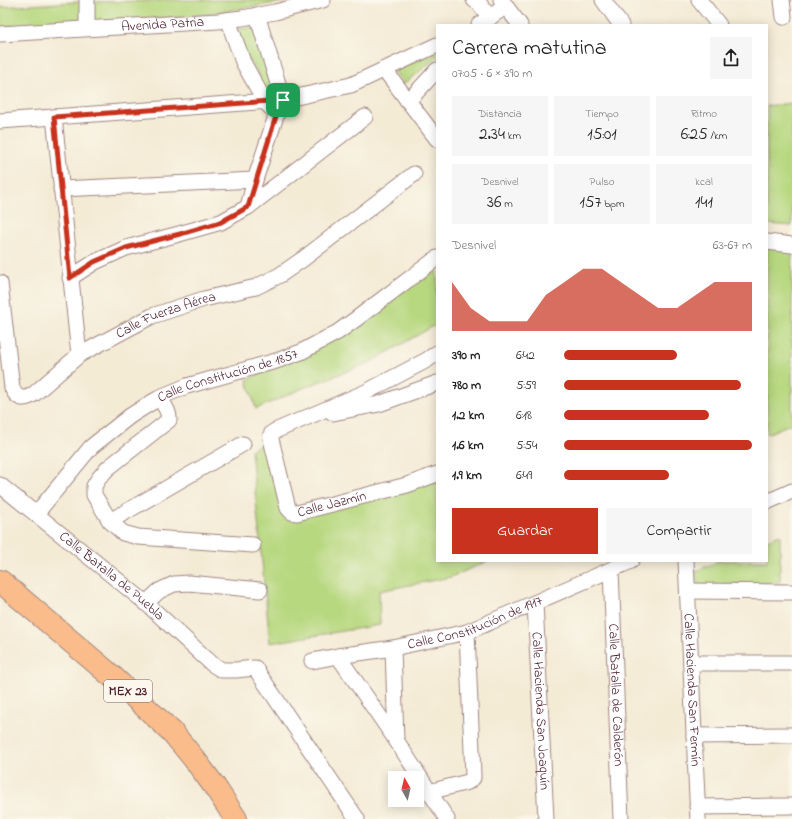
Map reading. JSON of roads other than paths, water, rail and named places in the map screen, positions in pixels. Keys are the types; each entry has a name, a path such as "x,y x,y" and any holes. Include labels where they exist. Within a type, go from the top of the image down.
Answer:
{"highway":[{"name":"MEX 23","path":"0,581 114,678 172,732 215,787 236,819"}],"street":[{"path":"87,0 87,28"},
{"name":"Avenida Patria","path":"0,34 228,20 275,12 323,0"},
{"path":"474,0 479,3 484,21 503,3 519,24"},
{"path":"603,0 621,24"},
{"path":"699,0 718,24"},
{"path":"782,0 784,17"},
{"path":"248,207 255,180 280,106 257,15"},
{"path":"228,20 243,62 265,102"},
{"path":"0,121 265,102 280,106 351,84 436,45"},
{"path":"384,69 436,138"},
{"path":"407,100 414,95 436,71"},
{"path":"54,117 79,355"},
{"path":"70,278 94,262 126,248 221,222 248,207 365,117"},
{"name":"Calle Fuerza Aérea","path":"0,283 12,388 16,395 22,398 28,398 79,355 152,316 204,299 256,287 280,275 414,174"},
{"path":"61,189 255,180"},
{"path":"768,242 792,245"},
{"name":"Calle Constitución de 1857","path":"36,514 91,447 130,416 160,398 187,386 276,361 301,352 338,332 436,259"},
{"name":"Calle Jazmín","path":"436,354 427,360 366,392 275,431 270,436 288,508 293,513 407,485 436,474"},
{"name":"Calle Jazmín","path":"303,419 379,404 436,383"},
{"path":"160,398 168,413 169,420 108,468 94,486 94,496 110,520 124,533 138,537 253,545"},
{"path":"110,520 244,444"},
{"name":"Calle Batalla de Puebla","path":"0,485 146,603 212,664 222,670 255,668 357,819"},
{"path":"768,502 792,491"},
{"name":"Calle Constitución de 1917","path":"312,661 393,648 467,632 629,562"},
{"name":"Calle Hacienda San Fermín","path":"686,562 698,813"},
{"name":"Calle Batalla de Calderón","path":"611,570 621,819"},
{"path":"146,603 159,591 174,584 189,583 260,590"},
{"path":"688,591 792,592"},
{"name":"Calle Hacienda San Joaquín","path":"535,602 546,819"},
{"path":"429,792 468,782 473,778 467,632"},
{"path":"393,648 396,740"},
{"path":"338,656 396,740 447,819"},
{"path":"690,663 792,663"},
{"path":"694,736 792,735"},
{"path":"698,813 792,806"}]}
